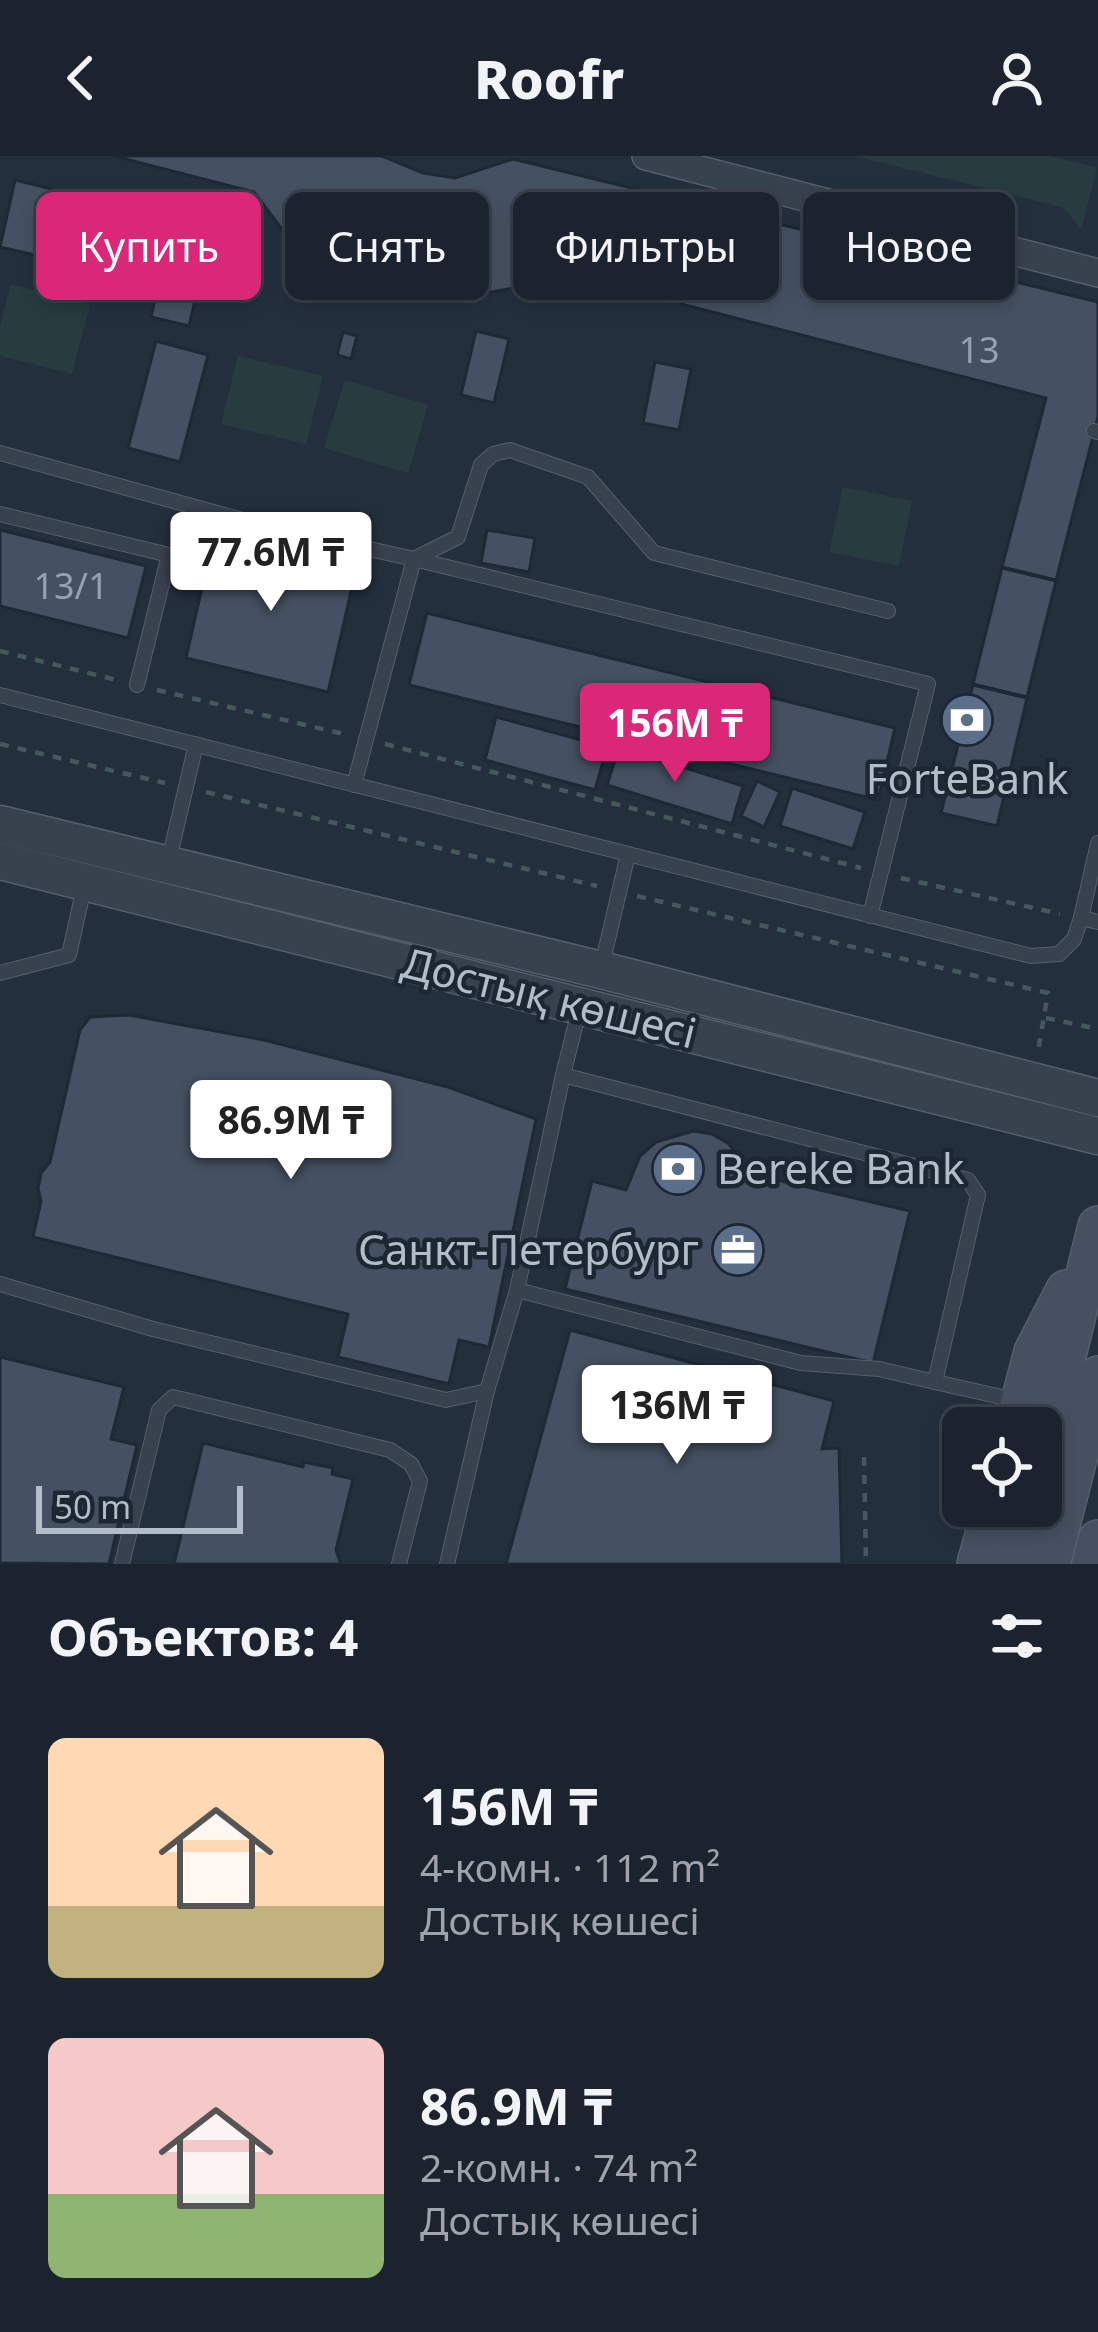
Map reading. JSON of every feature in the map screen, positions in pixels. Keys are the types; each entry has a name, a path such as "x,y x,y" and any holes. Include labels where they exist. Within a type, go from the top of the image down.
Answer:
{"main road":[{"path":"1019,1407 1034,1352 1098,1226"},
{"path":"1053,1407 1098,1226"},
{"path":"1050,1564 1098,1376"},
{"path":"977,1564 987,1527"},
{"path":"1014,1564 1024,1527"},
{"path":"1093,1564 1098,1540"}],"street":[{"path":"646,156 1098,273"},
{"name":"Достық көшесі","path":"0,824 601,970 1098,1098"},
{"name":"Достық көшесі","path":"3,866 85,880 1098,1136"}],"lane":[{"path":"353,784 414,560 458,537 481,465 493,454 510,450 587,477 654,554 888,611"},
{"path":"0,453 253,524 928,684 870,916"},
{"path":"0,514 169,555 137,685"},
{"path":"0,695 1031,956 1059,954 1075,939 1098,843"},
{"path":"168,865 196,745"},
{"path":"601,970 628,854"},
{"path":"0,973 69,956 85,880"},
{"path":"1081,919 1098,922"},
{"path":"447,1564 487,1391 517,1290 580,1006"},
{"path":"562,1075 968,1180 976,1186 978,1195 935,1382"},
{"path":"0,1284 153,1329 446,1400 487,1391"},
{"path":"517,1290 801,1363 879,1369 935,1382 997,1407"},
{"path":"122,1564 159,1410 173,1397 389,1450 411,1464 420,1481 399,1564"}],"path":[{"path":"0,651 1081,919"},
{"path":"0,744 1048,993 1037,1055"},
{"path":"1046,1018 1098,1028"},
{"path":"864,1457 866,1564"}],"green space":[{"path":"855,156 1050,156 1097,168 1081,230 1064,208 1015,196 1015,192"},
{"path":"11,284 36,291 36,300 90,305 72,374 0,356 0,326"},
{"path":"238,356 323,376 306,444 221,424"},
{"path":"345,380 428,405 408,473 324,448"},
{"path":"843,487 912,501 899,566 829,552"}],"building":[{"path":"114,156 382,156 423,173 455,178 513,159 648,192 513,192 513,288 489,292 489,192 285,192 285,233 261,201 261,192"},
{"path":"15,180 52,189 36,192 35,255 0,247"},
{"path":"779,224 803,230 803,300 1015,300 1015,282 1098,302 1098,417 1056,580 1002,567 1046,398 666,300 779,300"},
{"path":"155,300 195,300 189,326 151,317"},
{"path":"476,331 509,339 494,403 461,395"},
{"path":"343,332 357,336 351,359 337,355"},
{"path":"156,341 208,355 180,462 128,448"},
{"path":"655,362 691,369 679,430 643,423"},
{"path":"0,530 146,566 128,638 0,606"},
{"path":"487,530 535,538 529,572 481,563"},
{"path":"214,535 356,570 328,692 186,658"},
{"path":"1002,568 1056,581 1027,697 973,684"},
{"path":"427,613 895,728 878,800 409,685"},
{"path":"973,685 1027,698 997,826 941,813"},
{"path":"496,717 607,747 595,790 485,760"},
{"path":"619,747 743,786 732,824 607,785"},
{"path":"757,781 780,792 764,827 741,816"},
{"path":"792,788 865,812 853,849 780,826"},
{"path":"129,1015 264,1040 448,1087 536,1119 489,1347 459,1340 449,1384 338,1357 348,1314 33,1237 41,1173 50,1162 80,1030 90,1017"},
{"name":"Санкт-Петербург","path":"693,1131 712,1134 729,1144 752,1174 910,1211 873,1363 565,1289 592,1181 626,1190 640,1156 656,1142"},
{"path":"570,1330 834,1401 822,1449 839,1448 842,1564 506,1564"},
{"path":"0,1357 124,1387 111,1439 137,1445 109,1564 0,1563"},
{"path":"203,1443 303,1467 304,1462 333,1468 332,1474 353,1479 336,1550 341,1564 174,1564"}],"place":[{"name":"ForteBank","path":"967,720"},
{"name":"Bereke Bank","path":"678,1169"},
{"name":"Санкт-Петербург","path":"738,1250"}]}
